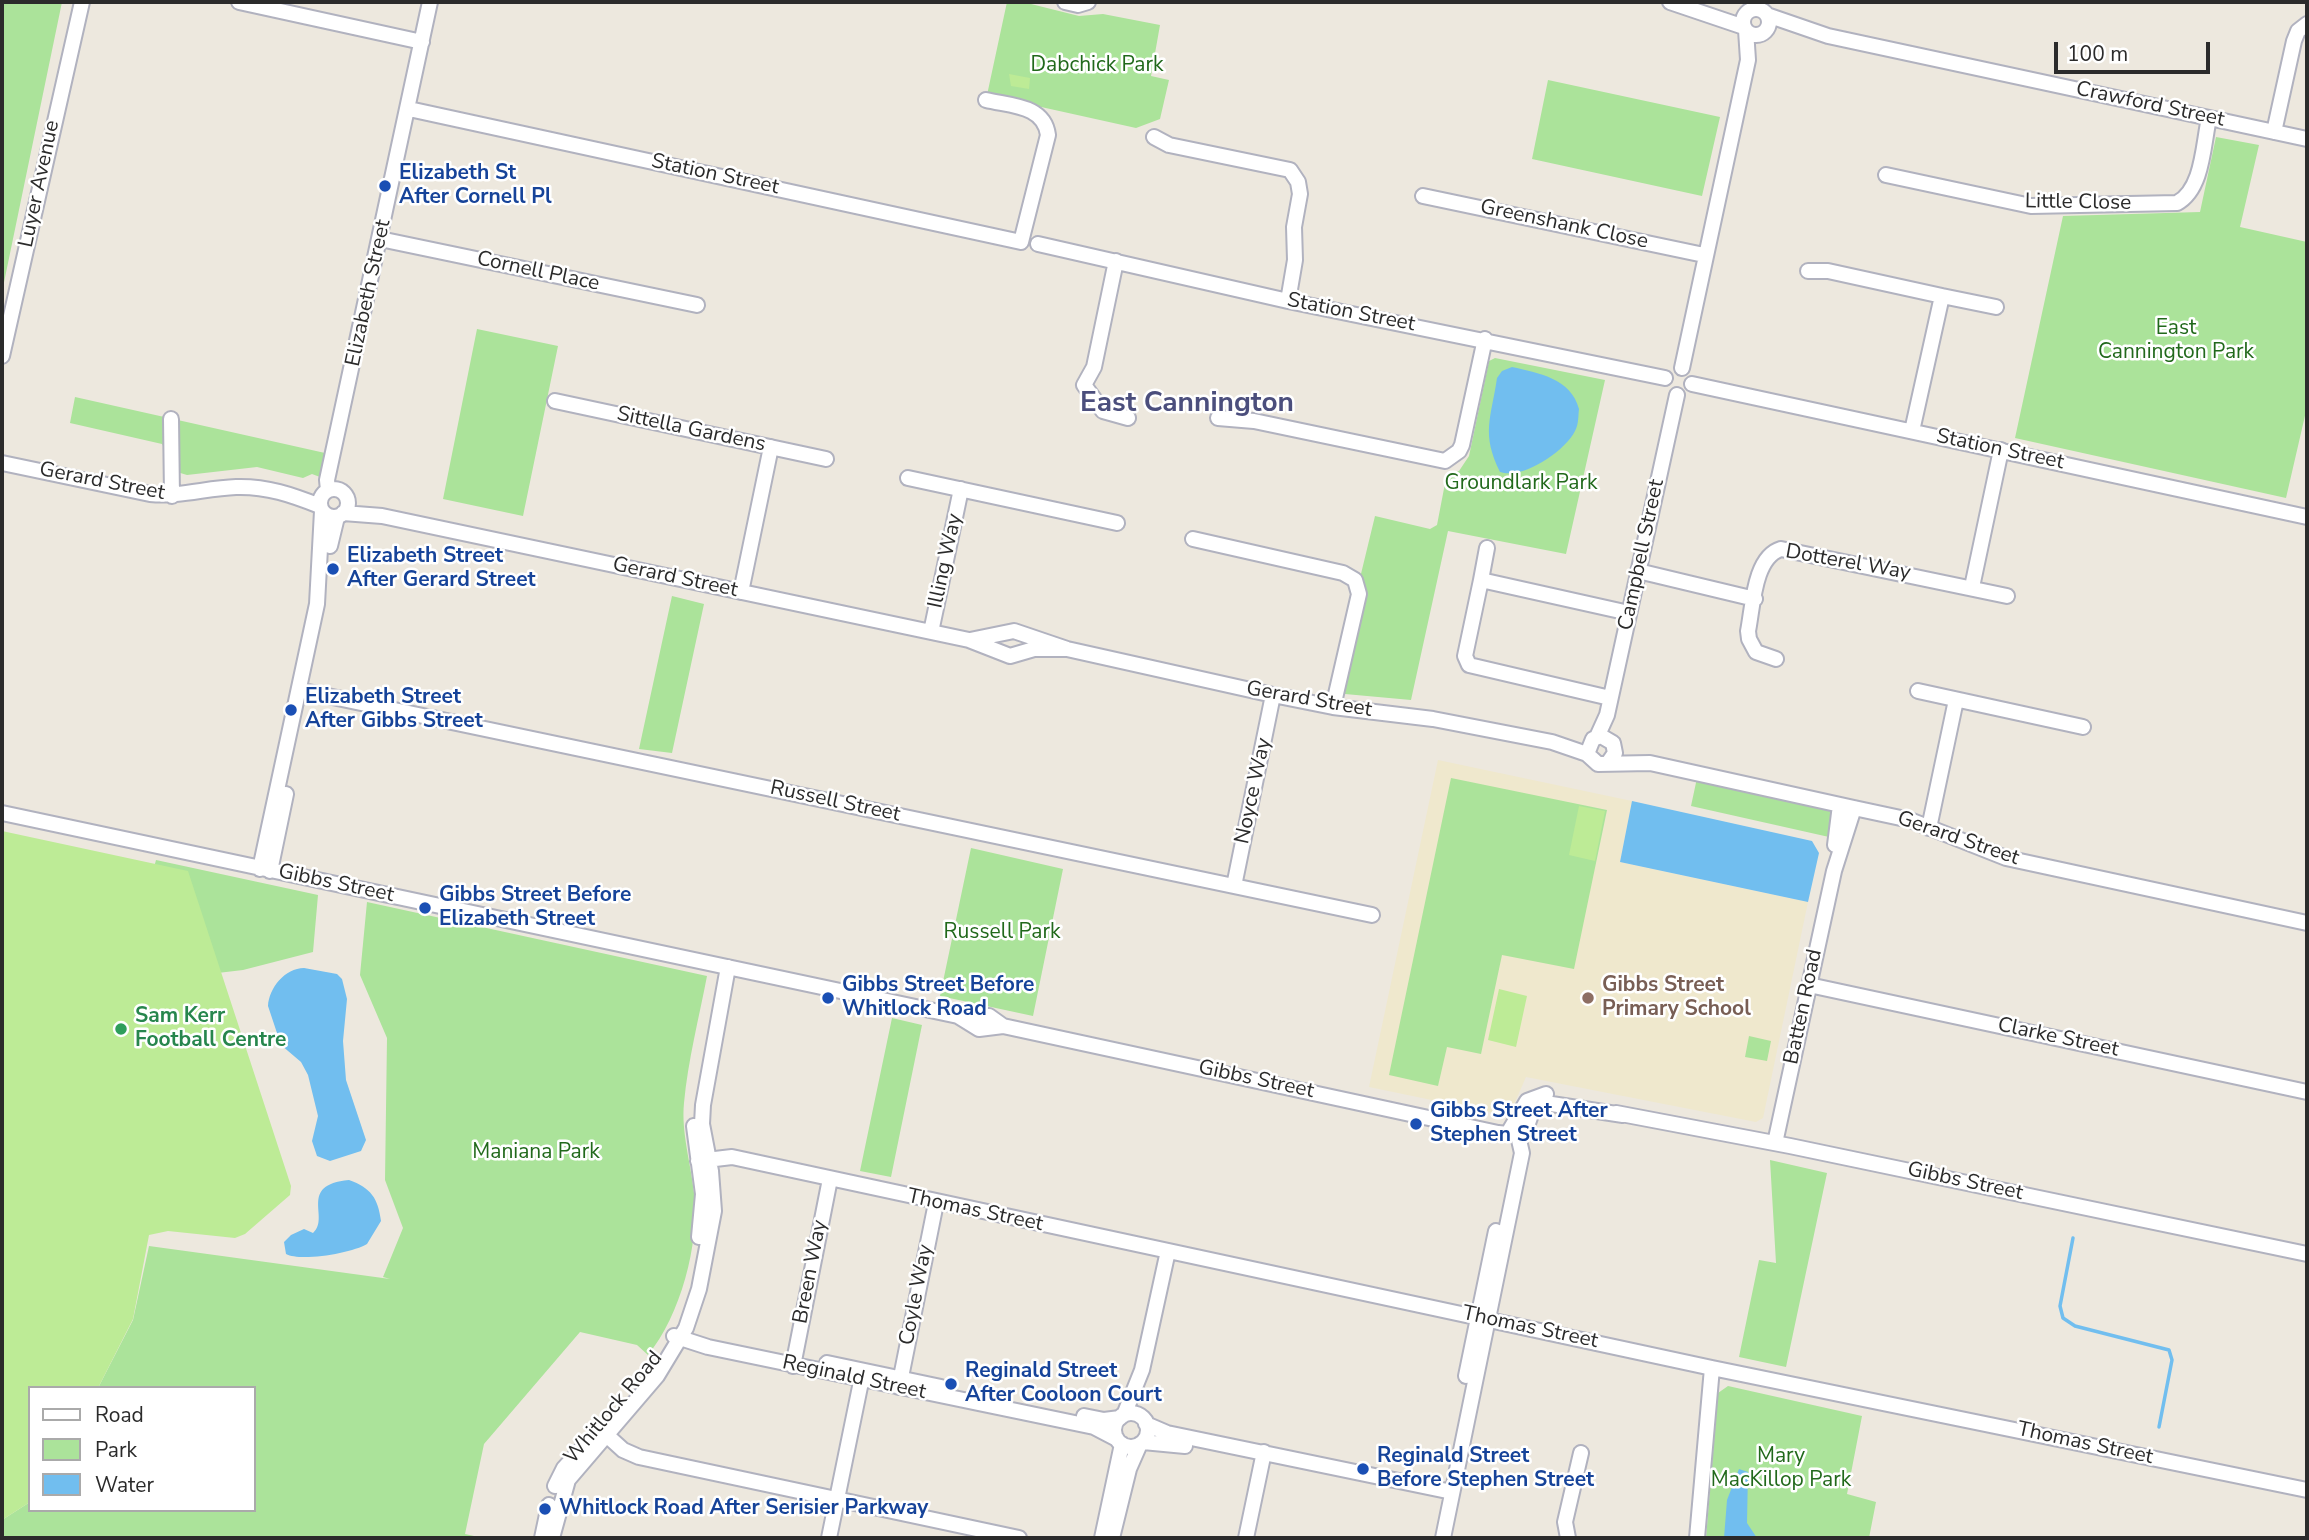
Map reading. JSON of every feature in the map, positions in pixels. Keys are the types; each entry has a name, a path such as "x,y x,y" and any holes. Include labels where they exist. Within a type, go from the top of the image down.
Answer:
{"street":[{"path":"239,2 422,42"},
{"name":"Elizabeth Street","path":"265,870 303,690 325,605 336,500 333,461 430,2"},
{"path":"1065,2 1079,5 1088,2"},
{"path":"1677,3 1766,10 1769,23 1748,60 1704,255 1682,368"},
{"path":"1677,3 1745,28 1754,35 1764,32"},
{"name":"Luyer Avenue","path":"2,356 79,5"},
{"path":"1748,60 1743,18 1750,8"},
{"name":"Crawford Street","path":"1766,10 1828,36 2307,139"},
{"path":"2274,132 2294,41 2298,31 2307,24"},
{"name":"Crawford Street","path":"1764,32 1803,37 1828,36"},
{"name":"Station Street","path":"409,109 1021,242 1048,135 1046,125 1039,114 1028,109 986,100"},
{"name":"Little Close","path":"1886,175 2031,206 2177,203 2188,197 2194,186 2209,118"},
{"path":"1154,137 1169,145 1290,170 1298,182 1300,194 1294,227 1295,260 1288,301"},
{"name":"Greenshank Close","path":"1423,196 1704,255"},
{"name":"Cornell Place","path":"380,239 697,305"},
{"name":"Station Street","path":"1038,244 1288,301 1485,339 1665,378"},
{"path":"1116,261 1094,367 1084,385 1103,411 1128,418"},
{"path":"1808,271 1828,271 1996,307"},
{"path":"1912,431 1942,296"},
{"path":"1218,418 1254,421 1445,461 1459,451 1462,445 1485,339"},
{"path":"1682,368 1688,372 1692,384 1689,390 1677,395 1666,386 1665,378 1669,371 1682,368"},
{"name":"Station Street","path":"1692,384 2307,517"},
{"name":"Campbell Street","path":"1600,743 1677,395"},
{"name":"Sittella Gardens","path":"555,401 826,459"},
{"path":"170,419 172,496"},
{"path":"741,592 771,447"},
{"path":"1972,587 2001,450"},
{"name":"Gerard Street","path":"2,463 172,496 235,487 336,500 382,516 969,640 1010,656 1034,649 1067,649"},
{"path":"908,478 1117,523"},
{"name":"Illing Way","path":"931,632 961,489"},
{"name":"Gerard Street","path":"285,492 321,509 336,500"},
{"name":"Elizabeth Street","path":"303,690 317,604 321,509"},
{"path":"1193,539 1343,573 1355,580 1359,594 1333,707"},
{"path":"1487,548 1465,656 1469,665 1610,698"},
{"name":"Dotterel Way","path":"1776,659 1756,652 1749,639 1755,599 1767,556 1782,549 2007,596"},
{"path":"1638,571 1755,599"},
{"path":"1481,580 1629,613"},
{"name":"Gerard Street","path":"969,640 1014,631 1067,649 1333,707 1433,719 1552,742 1600,743 1650,763 1847,806 1929,828 2006,858 2307,923"},
{"name":"Russell Street","path":"303,690 1371,915"},
{"path":"1917,691 2083,727"},
{"name":"Noyce Way","path":"1234,886 1273,695"},
{"path":"1929,828 1956,700"},
{"path":"1600,743 1613,758 1608,763 1594,763 1600,743"},
{"name":"Gerard Street","path":"1608,763 1650,763"},
{"name":"Batten Road","path":"1775,1143 1847,806"},
{"name":"Gibbs Street","path":"2,813 958,1016 989,1016 1003,1026 1514,1131 1527,1101 1541,1094 1623,1115 1775,1143 2307,1254"},
{"name":"Whitlock Road","path":"542,1538 559,1478 657,1376 679,1331 691,1285 702,1220 705,1166 694,1117 707,1074 728,967"},
{"name":"Clarke Street","path":"1809,985 2307,1092"},
{"path":"1443,1538 1447,1495 1483,1318 1522,1153 1514,1131"},
{"name":"Thomas Street","path":"705,1166 732,1157 1712,1368 2307,1490"},
{"name":"Breen Way","path":"794,1361 830,1179"},
{"name":"Coyle Way","path":"900,1383 936,1203"},
{"path":"1102,1538 1119,1442 1114,1430 1142,1370 1168,1251"},
{"name":"Reginald Street","path":"679,1331 794,1361 1094,1427 1119,1442"},
{"path":"1697,1538 1712,1368"},
{"path":"1112,1538 1129,1469 1147,1435 1142,1370"},
{"path":"829,1538 862,1375"},
{"name":"Reginald Street","path":"900,1383 1095,1419 1122,1416"},
{"path":"1122,1416 1135,1414 1167,1433 1263,1457 1447,1495"},
{"path":"603,1432 623,1450 639,1457 1019,1538"},
{"name":"Whitlock Road","path":"552,1538 568,1480 603,1432"},
{"path":"1119,1442 1131,1447 1141,1443 1166,1443 1263,1457"},
{"path":"1568,1538 1565,1522 1581,1453"},
{"path":"1246,1538 1263,1457"},
{"path":"1433,1538 1447,1495"}],"shaded area":[{"name":"Gibbs Street Primary School","path":"1438,760 1632,801 1620,862 1808,902 1763,1118 1756,1122 1526,1077 1509,1116 1369,1087"}],"green space":[{"path":"2,2 62,2 2,292"},
{"name":"Dabchick Park","path":"1007,2 1023,2 1079,16 1103,14 1160,25 1151,76 1169,80 1160,119 1136,128 987,95"},
{"path":"1009,74 1030,78 1029,89 1011,86"},
{"path":"1548,80 1720,117 1702,196 1532,159"},
{"name":"East Cannington Park","path":"2216,137 2259,145 2240,227 2307,242 2307,407 2286,498 2015,438 2063,216 2200,212"},
{"path":"477,329 558,346 523,516 443,499"},
{"name":"Groundlark Park","path":"1495,358 1605,380 1566,554 1448,531 1411,700 1345,694 1342,688 1360,578 1375,516 1430,529 1437,525 1447,473 1459,471 1469,456 1489,361"},
{"path":"75,397 325,453 320,477 312,474 303,478 257,467 187,475 177,472 162,444 70,423"},
{"path":"672,596 704,604 672,753 639,749"},
{"path":"1451,778 1607,810 1574,969 1502,955 1481,1054 1447,1047 1438,1086 1389,1075"},
{"path":"1697,778 1835,808 1829,837 1691,806"},
{"path":"1579,806 1605,811 1595,861 1569,855"},
{"name":"Sam Kerr Football Centre","path":"2,831 188,871 291,1186 290,1195 245,1234 235,1238 168,1231 149,1235 133,1319 99,1386 28,1386 28,1503 2,1520"},
{"name":"Russell Park","path":"971,848 1063,869 1033,1016 940,996"},
{"path":"156,860 318,895 313,952 243,970 192,976 151,879"},
{"name":"Maniana Park","path":"367,902 707,976 691,1055 683,1114 694,1193 694,1234 691,1256 678,1300 659,1339 648,1355 637,1345 580,1332 484,1444 465,1534 483,1538 2,1538 2,1520 28,1503 28,1512 256,1512 256,1386 99,1386 133,1320 149,1246 390,1279 383,1277 403,1228 385,1180 387,1038 360,975"},
{"path":"1499,989 1527,996 1516,1047 1488,1040"},
{"path":"892,1018 922,1025 891,1177 860,1171"},
{"path":"1749,1036 1771,1041 1767,1061 1745,1057"},
{"path":"1770,1160 1827,1173 1786,1367 1739,1357 1759,1260 1776,1263"},
{"name":"Mary MacKillop Park","path":"1728,1386 1862,1416 1847,1494 1876,1502 1869,1538 1706,1538 1718,1393"}],"water":[{"path":"1512,367 1543,375 1561,384 1569,390 1579,409 1576,428 1562,447 1531,468 1509,473 1500,472 1494,458 1489,426 1497,378 1502,371"},
{"path":"1632,801 1812,841 1819,853 1808,902 1620,862"},
{"path":"304,968 337,974 342,979 347,999 343,1041 346,1080 366,1140 361,1151 330,1161 317,1156 312,1141 318,1116 308,1075 301,1062 281,1045 268,1006 271,992 279,980 290,971"},
{"path":"349,1180 368,1190 378,1206 381,1221 367,1244 326,1255 303,1257 286,1254 284,1242 291,1235 304,1229 313,1233 318,1227 318,1203 324,1188"},
{"path":"1739,1469 1748,1472 1747,1523 1757,1538 1724,1538 1727,1500"}],"waterway":[{"path":"2073,1238 2060,1306 2063,1318 2075,1326 2169,1350 2172,1360 2159,1427"}],"place":[{"name":"Elizabeth St After Cornell Pl","path":"385,186"},
{"name":"Elizabeth Street After Gerard Street","path":"333,569"},
{"name":"Elizabeth Street After Gibbs Street","path":"291,710"},
{"name":"Gibbs Street Before Elizabeth Street","path":"425,908"},
{"name":"Gibbs Street Before Whitlock Road","path":"828,998"},
{"name":"Gibbs Street Primary School","path":"1588,998"},
{"name":"Sam Kerr Football Centre","path":"121,1029"},
{"name":"Gibbs Street After Stephen Street","path":"1416,1124"},
{"name":"Reginald Street After Cooloon Court","path":"951,1384"},
{"name":"Reginald Street Before Stephen Street","path":"1363,1469"},
{"name":"Whitlock Road After Serisier Parkway","path":"545,1509"}],"district":[{"name":"East Cannington","path":"1187,404"}]}
